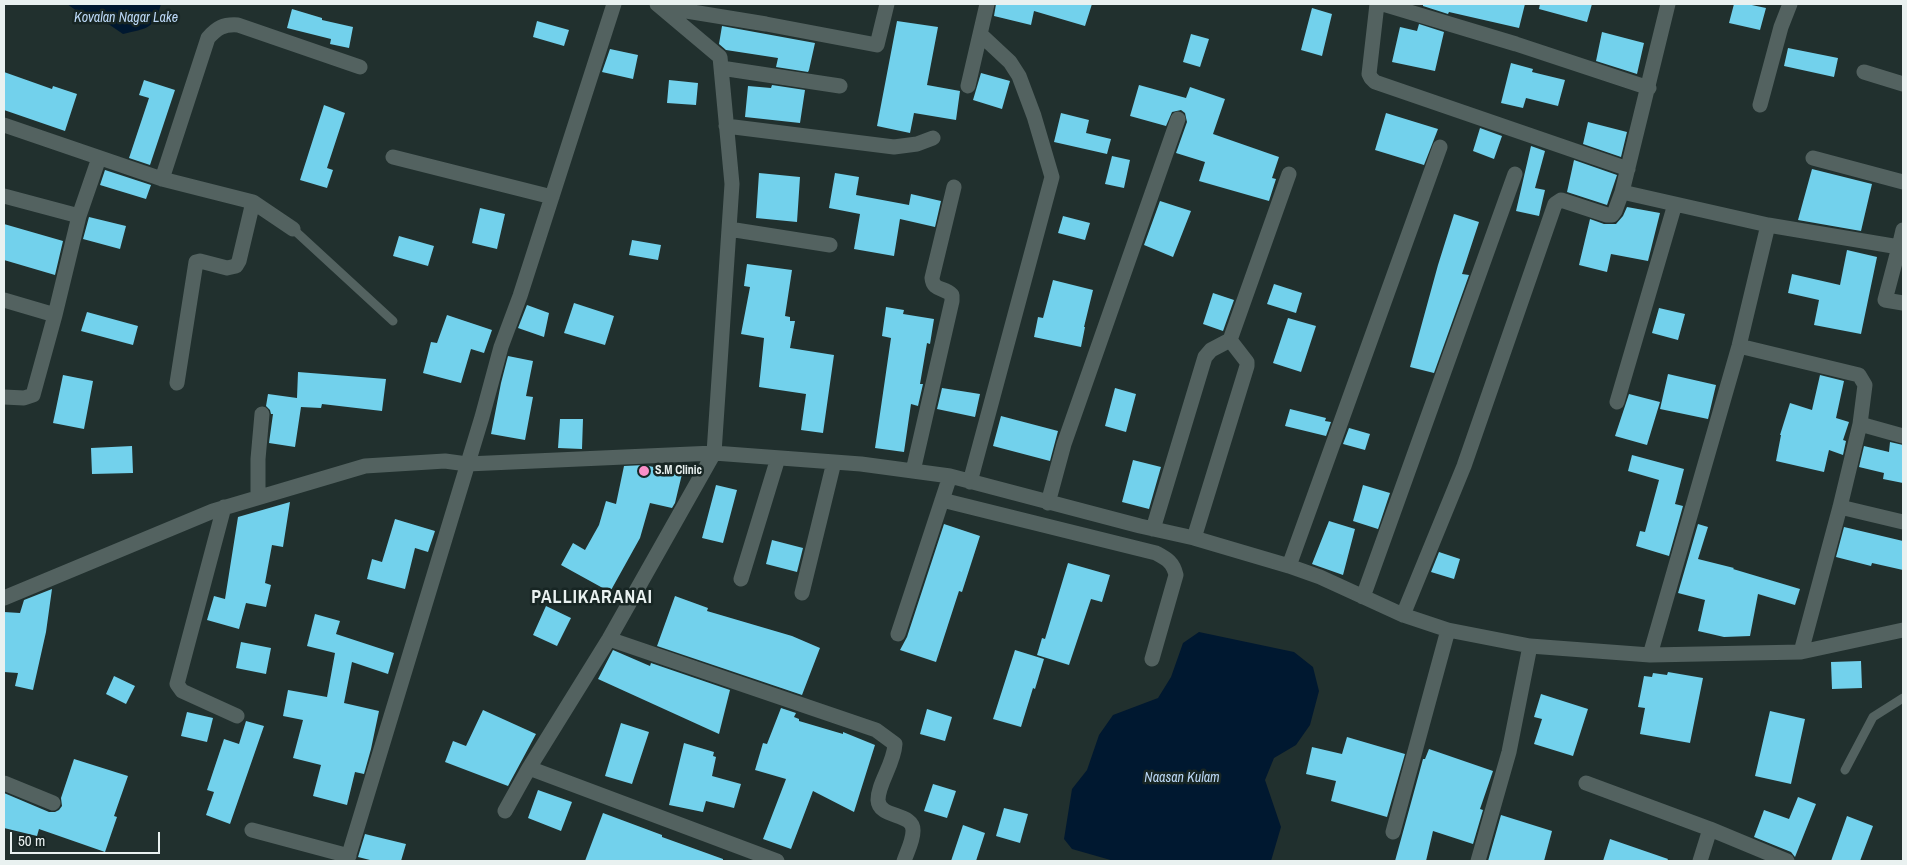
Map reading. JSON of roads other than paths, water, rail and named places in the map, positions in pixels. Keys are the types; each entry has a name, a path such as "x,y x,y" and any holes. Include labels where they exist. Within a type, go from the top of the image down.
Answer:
{"street":[{"path":"252,830 348,858 468,464 500,347 520,296 614,4"},
{"path":"659,5 877,45 888,4"},
{"path":"968,86 987,4"},
{"path":"1377,4 1369,74 1375,82 1628,169"},
{"path":"1383,4 1516,44 1649,88"},
{"path":"1403,615 1464,466 1555,204 1561,200 1608,216 1612,215 1615,211 1622,192 1649,88 1668,4"},
{"path":"1760,105 1781,27 1790,4"},
{"path":"505,811 529,768 609,639 714,453 732,184 720,57 659,5"},
{"path":"162,179 208,38 217,28 226,24 238,25 360,68"},
{"path":"970,482 1052,177 1034,116 1019,76 1010,62 980,34"},
{"path":"721,68 840,86"},
{"path":"1864,72 1903,84"},
{"path":"1048,503 1064,444 1178,118"},
{"path":"4,125 162,179 253,202 293,229"},
{"path":"726,126 894,147 917,144 934,138"},
{"path":"1289,566 1440,147"},
{"path":"393,157 552,197"},
{"path":"4,397 24,398 33,394 55,315 79,216 99,158"},
{"path":"1813,158 1903,182"},
{"path":"1153,529 1205,357 1211,350 1230,340 1289,174"},
{"path":"1363,597 1515,174"},
{"path":"913,471 952,301 952,295 936,288 932,278 954,187"},
{"path":"1622,192 1768,226 1899,247"},
{"path":"4,196 79,216"},
{"path":"177,384 196,262 200,261 228,268 236,266 239,261 253,202"},
{"path":"1617,402 1675,204"},
{"path":"1650,655 1739,346 1768,226"},
{"path":"729,229 830,245"},
{"path":"1903,230 1885,300 1903,303"},
{"path":"4,300 55,315"},
{"path":"1194,538 1247,366 1247,362 1230,340"},
{"path":"1739,346 1859,375 1865,385 1860,424 1802,652"},
{"path":"258,497 258,459 262,414"},
{"path":"1860,424 1903,436"},
{"path":"4,598 224,507 365,466 445,461 468,464 714,453 834,462 950,476 1048,503 1194,538 1289,566 1403,615 1448,630 1530,646 1650,655 1802,652 1903,630"},
{"path":"741,579 778,458"},
{"path":"802,594 834,462"},
{"path":"898,634 950,476"},
{"path":"942,500 1156,553 1166,558 1173,564 1176,575 1152,659"},
{"path":"224,507 177,684 182,691 237,716"},
{"path":"1840,507 1903,522"},
{"path":"1393,832 1448,630"},
{"path":"609,639 876,730 884,735 895,744 894,754 878,802 885,810 908,820 912,825 913,832 904,861"},
{"path":"1478,861 1509,752 1530,646"},
{"path":"529,768 778,861"},
{"path":"4,783 53,802"},
{"path":"1586,783 1710,828 1787,861"},
{"path":"1700,861 1710,828"}],"lane":[{"path":"293,229 393,321"},
{"path":"1845,770 1873,718 1903,698"}],"water":[{"name":"Kovalan Nagar Lake","path":"67,4 161,4 152,23 144,29 123,34 101,19 77,11"},
{"name":"Naasan Kulam","path":"1199,632 1294,652 1313,667 1319,691 1310,725 1296,745 1274,758 1265,780 1281,827 1271,861 1114,861 1072,849 1064,839 1072,789 1087,770 1099,735 1113,715 1158,698 1171,677 1183,643"}],"place":[{"name":"S.M Clinic","path":"644,471"}],"district":[{"name":"PALLIKARANAI","path":"592,598"}]}
